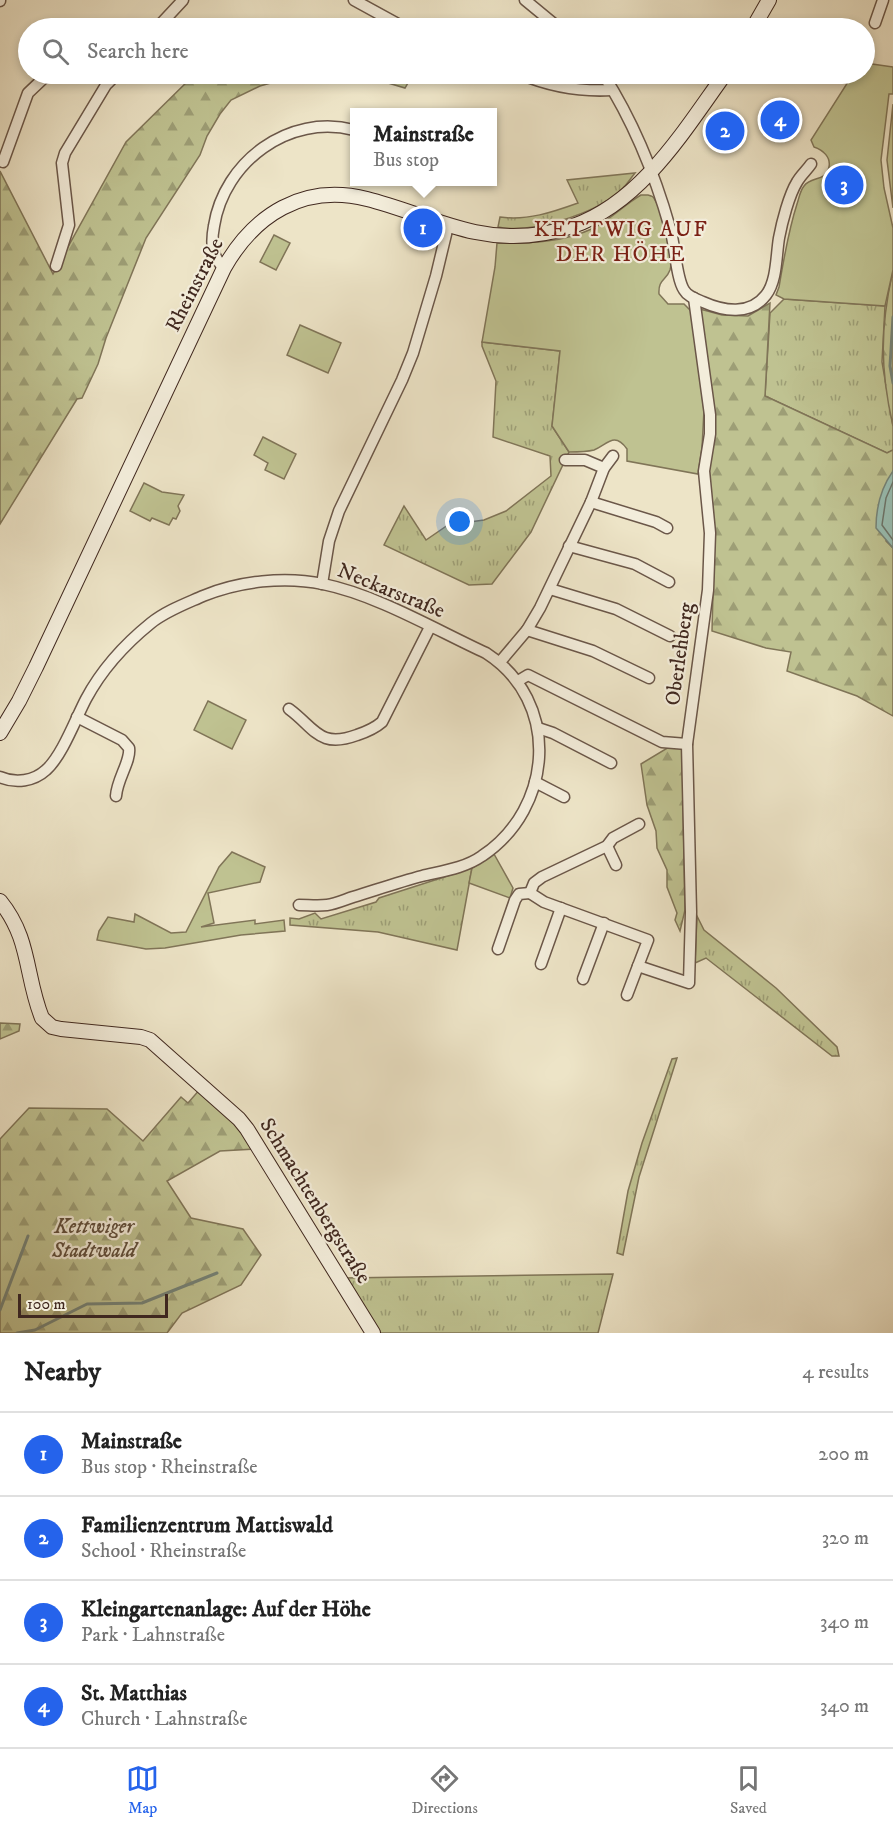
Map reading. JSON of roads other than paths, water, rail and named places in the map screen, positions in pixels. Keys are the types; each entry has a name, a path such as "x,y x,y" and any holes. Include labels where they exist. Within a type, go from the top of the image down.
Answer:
{"street":[{"path":"166,18 183,0"},
{"path":"354,0 387,18"},
{"path":"525,0 547,18"},
{"path":"759,18 770,0"},
{"path":"875,22 883,0"},
{"path":"3,162 28,93 37,84"},
{"path":"56,266 69,225 62,163 65,153 107,84"},
{"path":"548,84 587,92 612,90"},
{"path":"609,84 641,146 651,171 675,244 676,287 719,309 748,308 764,298 772,283 779,236 792,193 797,182 811,164"},
{"name":"Rheinstraße","path":"0,733 20,701 224,268 243,238 264,218 292,204 316,197 345,195 365,199 448,226 477,232 525,237 573,226 590,219 612,204 629,192 651,171 717,84"},
{"path":"224,268 217,262 213,251 215,217 222,195 231,179 246,161 265,145 284,135 327,126 350,129"},
{"path":"322,584 329,542 339,511 402,380 420,332 448,226"},
{"name":"Oberlehberg","path":"638,966 688,983 691,912 687,744 704,632 710,558 704,471 710,434 710,415 694,298"},
{"path":"500,662 528,630 591,502 604,468 613,456"},
{"path":"565,460 585,460 604,468"},
{"path":"591,502 656,522 667,528"},
{"path":"569,546 635,564 669,582"},
{"name":"Neckarstraße","path":"0,777 15,782 27,780 47,770 93,686 119,653 152,622 175,608 217,591 253,583 287,581 322,584 371,600 486,653 500,662 518,681 533,711 538,728 539,764 529,797 501,842 481,857 446,871 328,905 299,905"},
{"path":"550,589 616,609 670,636"},
{"path":"289,709 310,729 334,741 374,729 382,722 430,627"},
{"path":"528,630 593,651 649,678"},
{"path":"518,681 528,675 662,742 687,744"},
{"path":"77,717 122,740 129,748 129,759 119,777 116,796"},
{"path":"538,728 553,733 611,763"},
{"path":"535,782 564,797"},
{"path":"530,893 534,883 542,877 607,846 613,838 639,824"},
{"path":"607,846 616,865"},
{"path":"498,949 515,900 519,894 530,893 544,902 648,939 627,995"},
{"name":"Schmachtenbergstraße","path":"0,901 20,932 42,1018 52,1026 61,1029 141,1036 150,1040 239,1119 248,1129 373,1333"},
{"path":"541,964 561,908"},
{"path":"583,979 604,923"}],"water":[{"path":"893,471 893,548 876,528 880,498"}],"waterway":[{"path":"893,317 890,366 893,383"},
{"path":"0,1310 28,1236"},
{"path":"17,1333 35,1330 87,1304 142,1303 217,1273"}],"place":[{"name":"St. Matthias","path":"780,120"},
{"name":"Familienzentrum Mattiswald","path":"725,131"},
{"name":"Kleingartenanlage: Auf der Höhe","path":"844,185"},
{"name":"Mainstraße","path":"423,228"}],"district":[{"name":"KETTWIG AUF DER HÖHE","path":"621,242"}],"park label":[{"name":"Kettwiger Stadtwald","path":"94,1239"}]}
